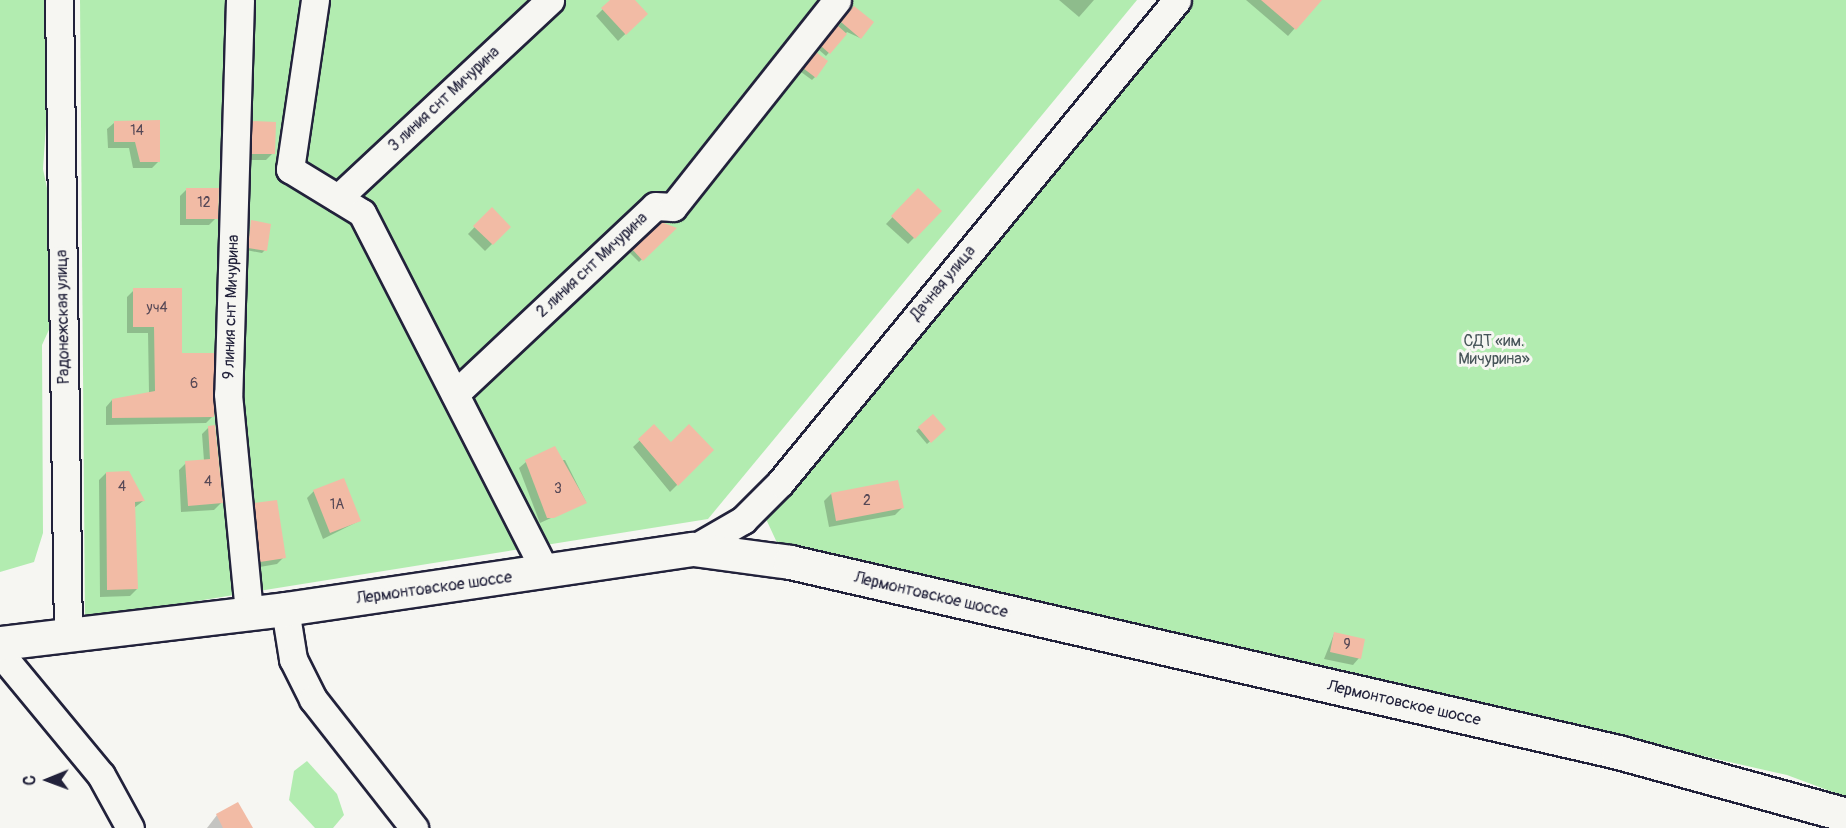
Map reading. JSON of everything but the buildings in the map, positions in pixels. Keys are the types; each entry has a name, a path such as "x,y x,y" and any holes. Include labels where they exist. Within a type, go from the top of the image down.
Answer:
{"street":[{"name":"Радонежская улица","path":"59,0 68,635"},
{"name":"9 линия снт Мичурина","path":"240,0 228,394 249,613"},
{"path":"315,0 290,169 362,213 546,572"},
{"name":"3 линия снт Мичурина","path":"338,198 550,0"},
{"name":"2 линия снт Мичурина","path":"455,394 655,206 673,207 837,0"},
{"name":"Дачная улица","path":"693,549 743,520 780,483 1178,0"},
{"name":"Лермонтовское шоссе","path":"0,643 285,609 693,549 790,562 1571,741 1846,815"},
{"path":"285,609 293,659 313,699 414,828"},
{"path":"0,653 101,775 130,828"}],"green space":[{"path":"0,0 70,0 63,101 46,125 43,169 52,212 76,231 77,246 74,275 42,345 43,533 34,562 0,572"},
{"path":"80,0 1137,0 708,519 85,619"},
{"name":"СДТ «им. Мичурина»","path":"1192,0 1846,0 1846,797 1787,775 779,547 766,519"},
{"path":"307,761 337,794 344,815 333,828 315,828 289,800 294,771"}]}
